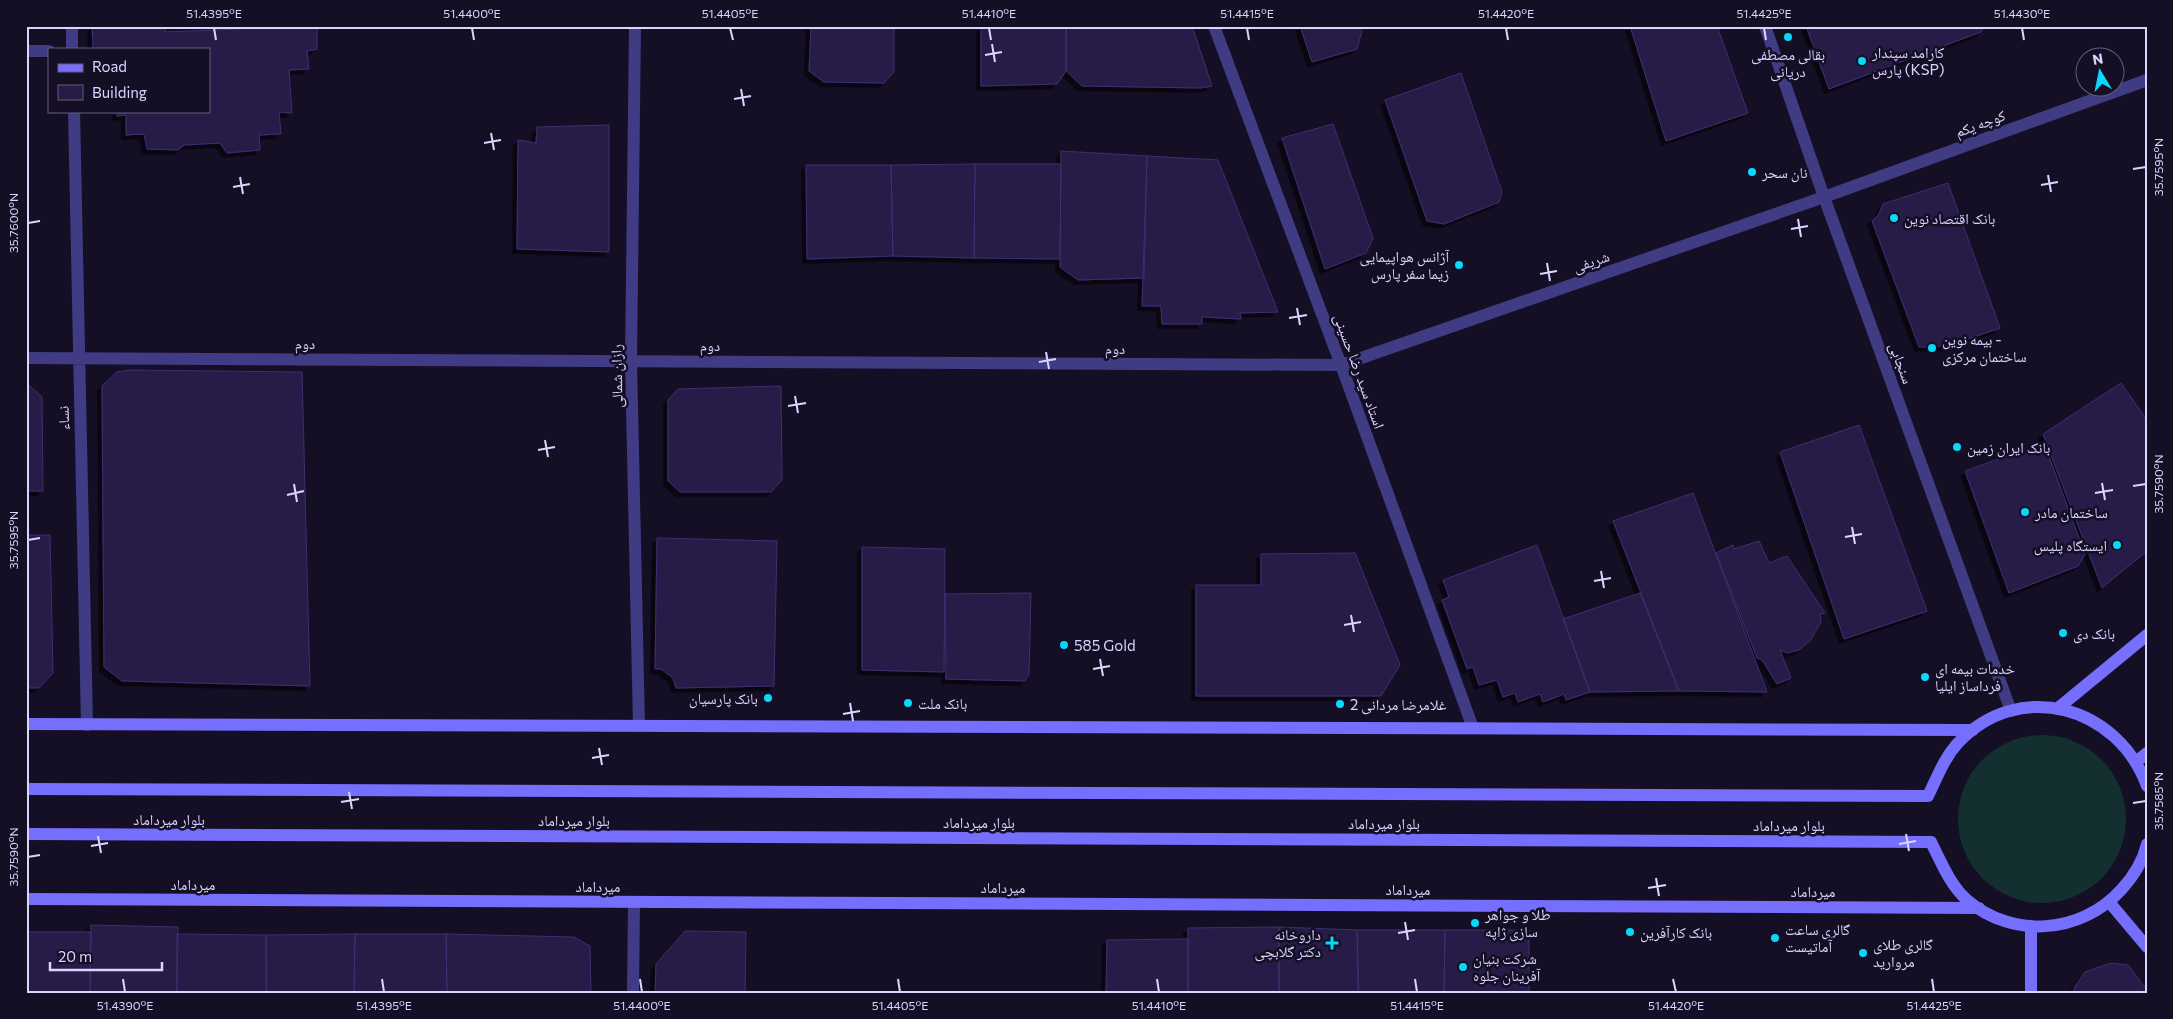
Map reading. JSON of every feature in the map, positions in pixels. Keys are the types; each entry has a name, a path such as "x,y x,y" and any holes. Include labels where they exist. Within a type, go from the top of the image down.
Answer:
{"main road":[{"path":"2057,709 2147,635"},
{"path":"26,724 1974,730 1991,718 2011,711 2039,707 2067,710 2094,720 2117,737 2136,762 2147,786"},
{"name":"بلوار میرداماد","path":"26,789 1928,796 1946,760 1958,743 1974,730"},
{"path":"2136,762 2147,753"},
{"name":"بلوار میرداماد","path":"26,834 1931,842 1954,886 1967,900 1979,908"},
{"path":"1979,908 1987,914 2008,923 2032,927 2060,926 2086,917 2110,903 2131,880 2145,853 2147,844"},
{"name":"میرداماد","path":"26,899 1979,908"},
{"path":"2110,903 2147,947"},
{"path":"2031,993 2032,927"}],"street":[{"path":"72,26 72,48"},
{"name":"رازان شمالی","path":"635,26 631,361 639,726"},
{"name":"استاد سید رضا حسینی","path":"1214,26 1341,365 1473,728"},
{"name":"سنجابی","path":"1765,26 1824,197 2011,711"},
{"path":"26,51 48,52"},
{"name":"کوچه یکم","path":"1824,197 2147,80"},
{"name":"نساء","path":"74,112 87,724"},
{"name":"شریفی","path":"1341,365 1824,197"},
{"name":"دوم","path":"26,358 1341,365"},
{"path":"633,993 634,902"}],"green space":[{"path":"2042,735 2066,739 2081,745 2095,754 2107,766 2116,780 2122,795 2126,819 2122,843 2116,858 2107,872 2095,884 2081,893 2066,899 2042,903 2018,899 2003,893 1989,884 1977,872 1968,858 1962,843 1958,819 1962,795 1968,780 1977,766 1989,754 2003,745 2018,739"}],"building":[{"path":"92,26 165,26 165,32 240,29 240,26 317,26 317,49 307,51 309,69 289,70 292,113 279,112 281,134 259,135 260,150 227,153 220,143 184,145 178,150 147,149 144,134 126,135 126,115 117,116 117,112 210,112 210,48 93,48"},
{"path":"811,26 894,26 894,72 884,83 824,82 809,71"},
{"path":"981,26 1066,26 1066,71 1057,84 981,86"},
{"path":"1066,26 1192,26 1212,86 1201,88 1082,86 1066,71"},
{"path":"1300,26 1360,26 1362,31 1357,49 1312,62"},
{"path":"1630,26 1717,26 1748,113 1666,141"},
{"name":"کارامد سپندار پارس (KSP)","path":"1806,26 1984,26 1981,32 1829,89"},
{"path":"1461,73 1502,192 1499,202 1444,224 1427,221 1385,100"},
{"path":"1333,124 1373,238 1366,253 1325,269 1282,138"},
{"path":"609,125 609,252 517,249 518,140 536,143 537,127"},
{"path":"1061,151 1147,156 1144,278 1078,280 1060,267"},
{"path":"1147,156 1218,160 1278,312 1240,313 1241,319 1202,317 1202,324 1162,324 1161,306 1142,306"},
{"path":"975,164 1061,164 1060,259 974,258"},
{"path":"975,164 974,258 893,256 891,165"},
{"path":"806,165 891,165 893,256 807,259"},
{"path":"1948,183 2000,328 1948,346 1919,347 1872,221 1879,214 1883,204"},
{"path":"129,370 302,372 310,686 122,681 104,667 102,386 117,372"},
{"path":"26,382 42,397 43,491 26,491"},
{"path":"2121,383 2147,420 2147,551 2102,588 2043,434"},
{"path":"781,386 782,480 771,492 680,492 668,481 668,400 678,389"},
{"path":"1859,425 1927,611 1844,639 1780,452"},
{"name":"ساختمان مادر","path":"2044,443 2085,554 2078,566 2009,593 1965,471"},
{"path":"1693,493 1767,692 1679,691 1613,521"},
{"path":"26,535 50,535 53,673 39,688 26,688"},
{"path":"657,538 777,541 774,686 676,688 673,678 661,669 655,669"},
{"path":"1759,541 1769,563 1787,556 1825,613 1820,614 1821,622 1810,641 1799,650 1788,653 1780,650 1791,678 1777,684 1762,660 1757,658 1716,553 1733,545 1734,549"},
{"path":"1537,545 1590,692 1566,700 1564,694 1543,702 1540,694 1518,702 1515,693 1503,697 1497,680 1479,685 1473,667 1467,669 1442,600 1449,597 1443,580"},
{"path":"862,547 945,549 944,672 862,670"},
{"path":"1355,553 1400,665 1381,696 1196,696 1196,585 1261,585 1261,554"},
{"path":"1031,593 1029,674 1025,681 946,679 945,594"},
{"path":"1640,593 1679,691 1590,692 1563,619"},
{"path":"91,925 178,927 177,993 90,993"},
{"path":"1279,927 1357,930 1358,993 1279,993"},
{"path":"1279,927 1279,993 1188,993 1188,928"},
{"path":"1357,930 1445,930 1444,993 1359,993"},
{"path":"1445,930 1529,930 1529,993 1444,993"},
{"path":"685,931 746,932 745,993 655,993 656,964"},
{"path":"26,932 91,932 90,993 26,993"},
{"path":"177,934 266,935 266,993 177,993"},
{"path":"355,934 446,934 447,993 354,993"},
{"path":"355,934 354,993 267,993 266,935"},
{"path":"446,934 574,937 590,946 591,993 447,993"},
{"path":"1188,939 1188,993 1106,993 1107,940"},
{"path":"2111,963 2128,965 2147,990 2147,993 2074,993 2074,988 2085,972"}],"place":[{"name":"بقالی مصطفی دریانی","path":"1788,37"},
{"name":"کارامد سپندار پارس (KSP)","path":"1862,61"},
{"name":"نان سحر","path":"1752,172"},
{"name":"بانک اقتصاد نوین","path":"1894,218"},
{"name":"آژانس هواپیمایی زیما سفر پارس","path":"1459,265"},
{"name":"بیمه نوین - ساختمان مرکزی","path":"1932,348"},
{"name":"بانک ایران زمین","path":"1957,447"},
{"name":"ساختمان مادر","path":"2025,512"},
{"name":"ایستگاه پلیس","path":"2117,545"},
{"name":"بانک دی","path":"2063,633"},
{"name":"585 Gold","path":"1064,645"},
{"name":"خدمات بیمه ای فرداساز ایلیا","path":"1925,677"},
{"name":"بانک پارسیان","path":"768,698"},
{"name":"بانک ملت","path":"908,703"},
{"name":"غلامرضا مردانی 2","path":"1340,704"},
{"name":"طلا و جواهر سازی ژاپه","path":"1475,923"},
{"name":"بانک کارآفرین","path":"1630,932"},
{"name":"گالری ساعت آماتیست","path":"1775,938"},
{"name":"داروخانه دکتر گلابچی","path":"1332,943"},
{"name":"گالری طلای مروارید","path":"1863,953"},
{"name":"شرکت بنیان آفرینان جلوه","path":"1463,967"}]}
